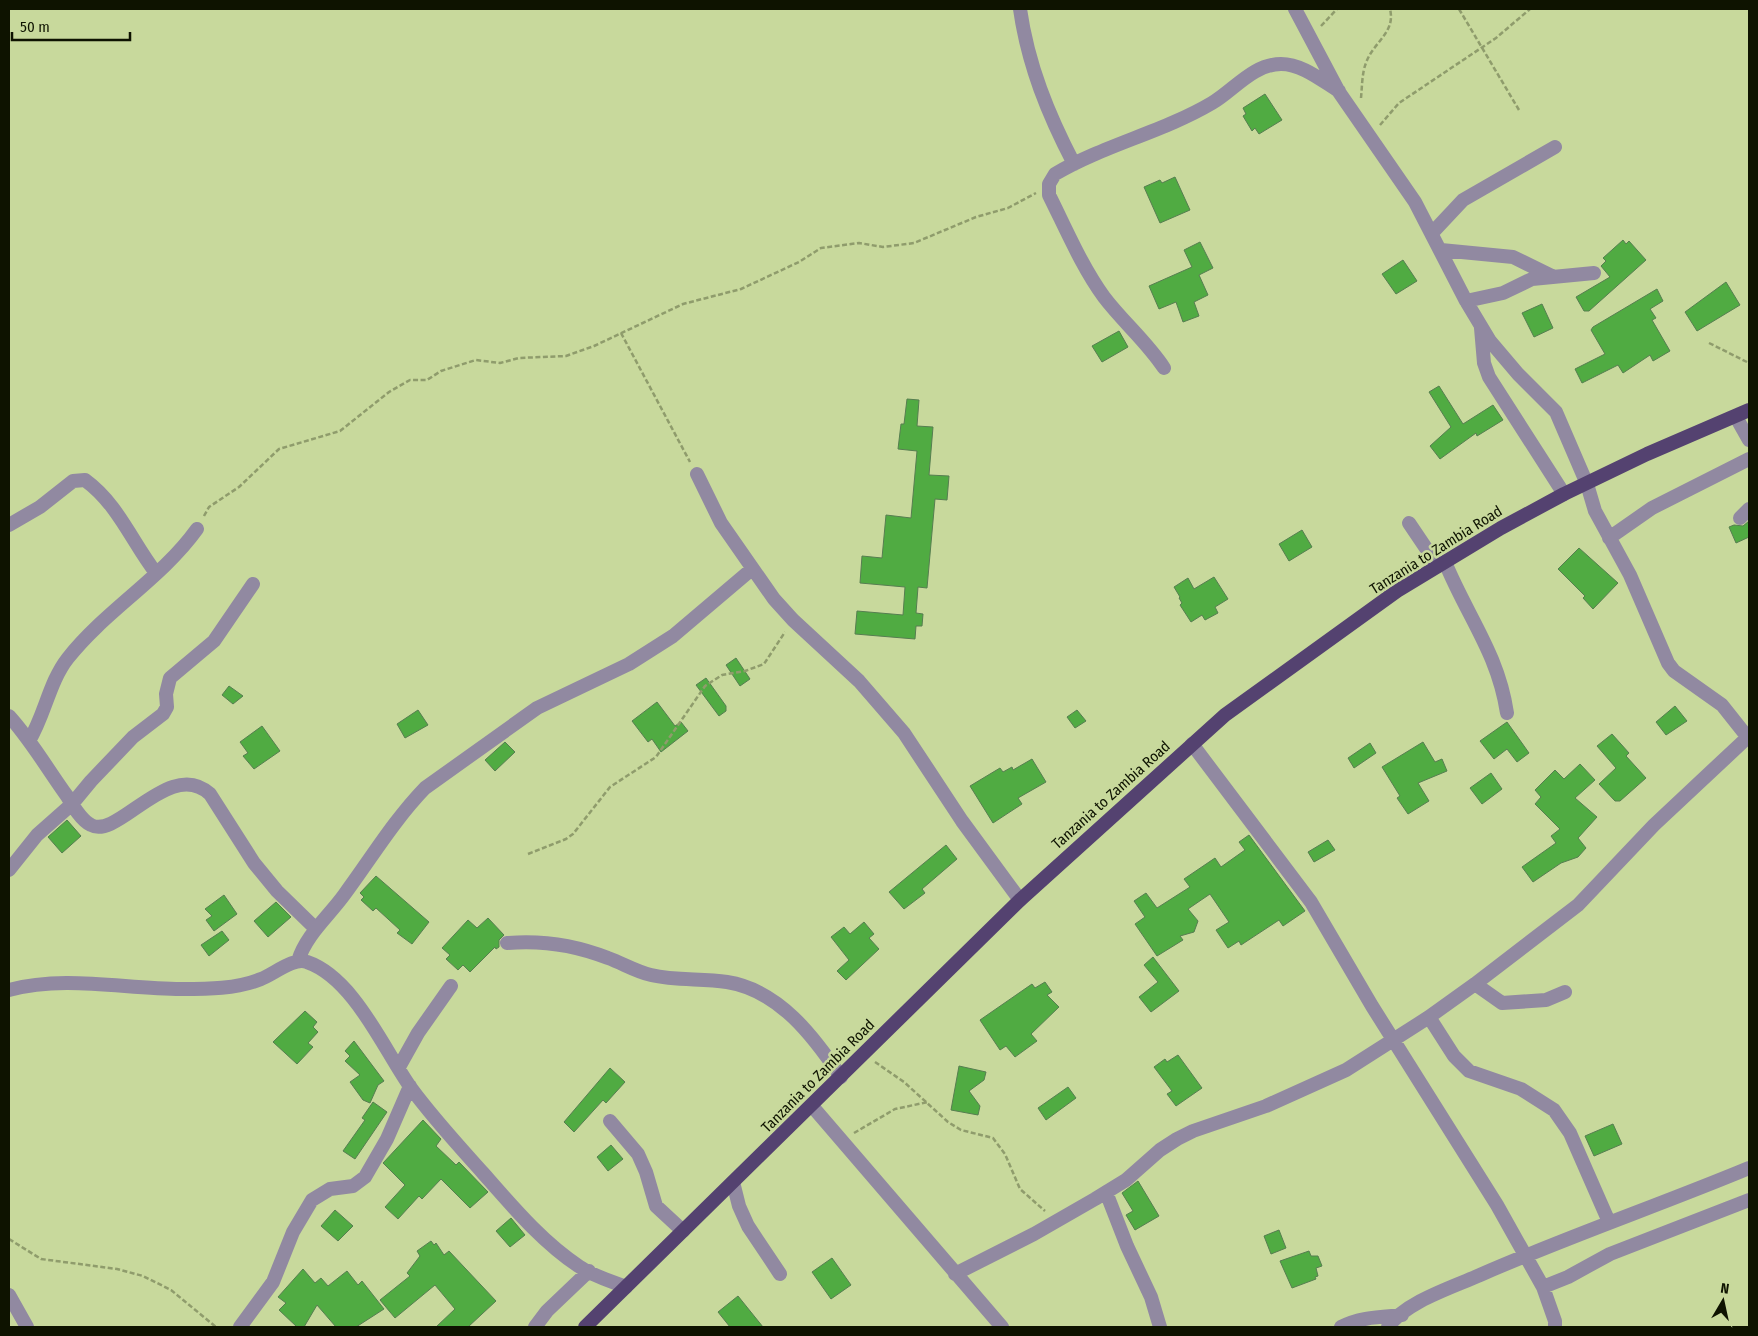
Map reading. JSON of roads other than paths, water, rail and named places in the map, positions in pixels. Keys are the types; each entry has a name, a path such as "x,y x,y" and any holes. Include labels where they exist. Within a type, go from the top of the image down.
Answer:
{"highway":[{"name":"Tanzania to Zambia Road","path":"586,1327 1020,900 1225,715 1310,652 1398,591 1441,564 1564,494 1647,454 1749,410"}],"street":[{"path":"1020,9 1024,36 1040,92 1074,164"},
{"path":"955,1274 1056,1221 1106,1192 1177,1139 1193,1131 1266,1106 1346,1070 1429,1017 1578,905 1654,825 1749,737 1716,699 1674,671 1668,663 1630,575 1594,511 1587,484 1556,412 1509,364 1481,327 1416,202 1339,92 1295,9"},
{"path":"1164,368 1096,286 1049,195 1050,184 1055,174 1210,104 1263,67 1280,64 1295,66 1339,92"},
{"path":"1433,232 1463,200 1554,147"},
{"path":"1440,250 1513,257 1554,277"},
{"path":"1466,301 1503,293 1532,279 1594,273"},
{"path":"1481,327 1484,363 1489,377 1564,494"},
{"path":"1736,417 1749,440"},
{"path":"1609,538 1652,508 1749,459"},
{"path":"697,474 721,522 752,569 793,620 859,681 904,733 962,821 1020,900"},
{"path":"9,525 40,508 72,481 85,480 111,503 136,546 156,573"},
{"path":"1409,523 1441,564 1474,619 1494,662 1504,690 1507,713"},
{"path":"29,741 66,660 116,608 177,556 197,529"},
{"path":"298,961 304,946 316,929 411,803 441,775 537,708 629,664 673,636 752,569"},
{"path":"9,870 51,821 72,804 90,781 134,737 163,714 167,708 166,694 170,678 214,641 253,584"},
{"path":"9,716 29,741 72,804 90,825 100,827 183,783 194,784 204,788 210,794 259,870 277,891 316,929"},
{"path":"1192,744 1311,902 1449,1132 1497,1205 1526,1255 1543,1287 1555,1321 1555,1327"},
{"path":"507,943 553,943 606,957 649,975 712,980 744,987 766,998 793,1016 815,1040 841,1077"},
{"path":"9,990 46,983 182,989 230,986 260,980 298,961 312,964 342,988 378,1032 410,1086 441,1125 516,1210 580,1267 626,1287"},
{"path":"1475,984 1502,1003 1546,1000 1565,992"},
{"path":"399,1067 418,1033 451,986"},
{"path":"1429,1017 1454,1056 1470,1072 1521,1088 1554,1110 1570,1133 1609,1222"},
{"path":"240,1327 273,1282 293,1232 312,1200 330,1189 353,1186 365,1177 387,1139 410,1086"},
{"path":"812,1106 1002,1327"},
{"path":"610,1121 638,1154 646,1172 656,1206 683,1231"},
{"path":"1388,1327 1402,1315 1433,1296 1526,1255 1749,1168"},
{"path":"733,1182 739,1206 748,1226 780,1274"},
{"path":"1106,1192 1127,1246 1151,1297 1160,1327"},
{"path":"1543,1287 1568,1277 1610,1254 1749,1200"},
{"path":"535,1327 547,1311 589,1272"},
{"path":"9,1295 27,1327"},
{"path":"1341,1327 1351,1322 1371,1318 1402,1315"}]}
